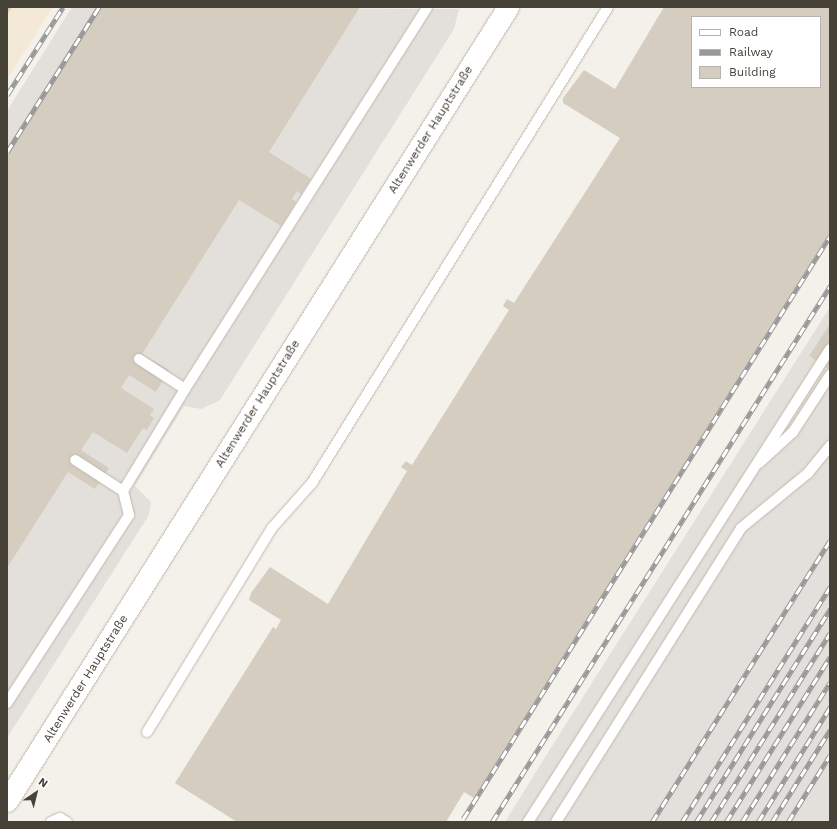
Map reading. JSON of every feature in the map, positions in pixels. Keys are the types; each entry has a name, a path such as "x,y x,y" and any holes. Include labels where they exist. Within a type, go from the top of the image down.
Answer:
{"street":[{"name":"Altenwerder Hauptstraße","path":"7,801 508,7"}],"lane":[{"path":"123,491 185,389 426,7"},
{"path":"147,732 272,528 312,483 608,7"},
{"path":"528,822 748,473 830,349"},
{"path":"139,359 185,389"},
{"path":"748,473 793,432 830,375"},
{"path":"556,822 741,528 808,473 830,446"},
{"path":"7,703 130,515 123,491 75,460"},
{"path":"51,822 60,818 67,822"}],"shaded area":[{"path":"7,7 53,7 7,79"},
{"path":"72,7 459,9 454,29 220,400 201,409 184,406 135,486 151,502 149,515 7,738 7,111"},
{"path":"830,307 830,822 505,822 557,738"}],"building":[{"path":"7,7 12,7 7,15"},
{"path":"96,7 360,7 269,152 311,179 301,194 297,191 292,199 296,202 281,226 239,200 142,354 169,370 156,392 129,375 121,388 154,409 150,415 154,418 147,430 143,428 127,453 93,432 81,450 109,468 95,489 68,472 7,568 7,149"},
{"path":"664,7 830,7 830,233 474,798 464,792 446,822 237,822 175,783 273,627 276,629 281,620 249,600 251,593 270,567 328,604 407,471 401,467 406,461 412,465 509,310 503,306 507,299 514,303 620,138 563,103 563,98 584,70 615,89"},
{"path":"830,324 830,370 809,356"}],"railway":[{"path":"7,95 63,7"},
{"path":"7,152 99,7"},
{"path":"463,819 830,236"},
{"path":"492,822 830,286"},
{"path":"652,822 830,540"},
{"path":"682,822 830,587"},
{"path":"696,822 830,609"},
{"path":"711,822 830,633"},
{"path":"726,822 830,657"},
{"path":"742,822 830,682"},
{"path":"758,822 830,707"},
{"path":"772,822 830,730"},
{"path":"788,822 830,755"}]}
